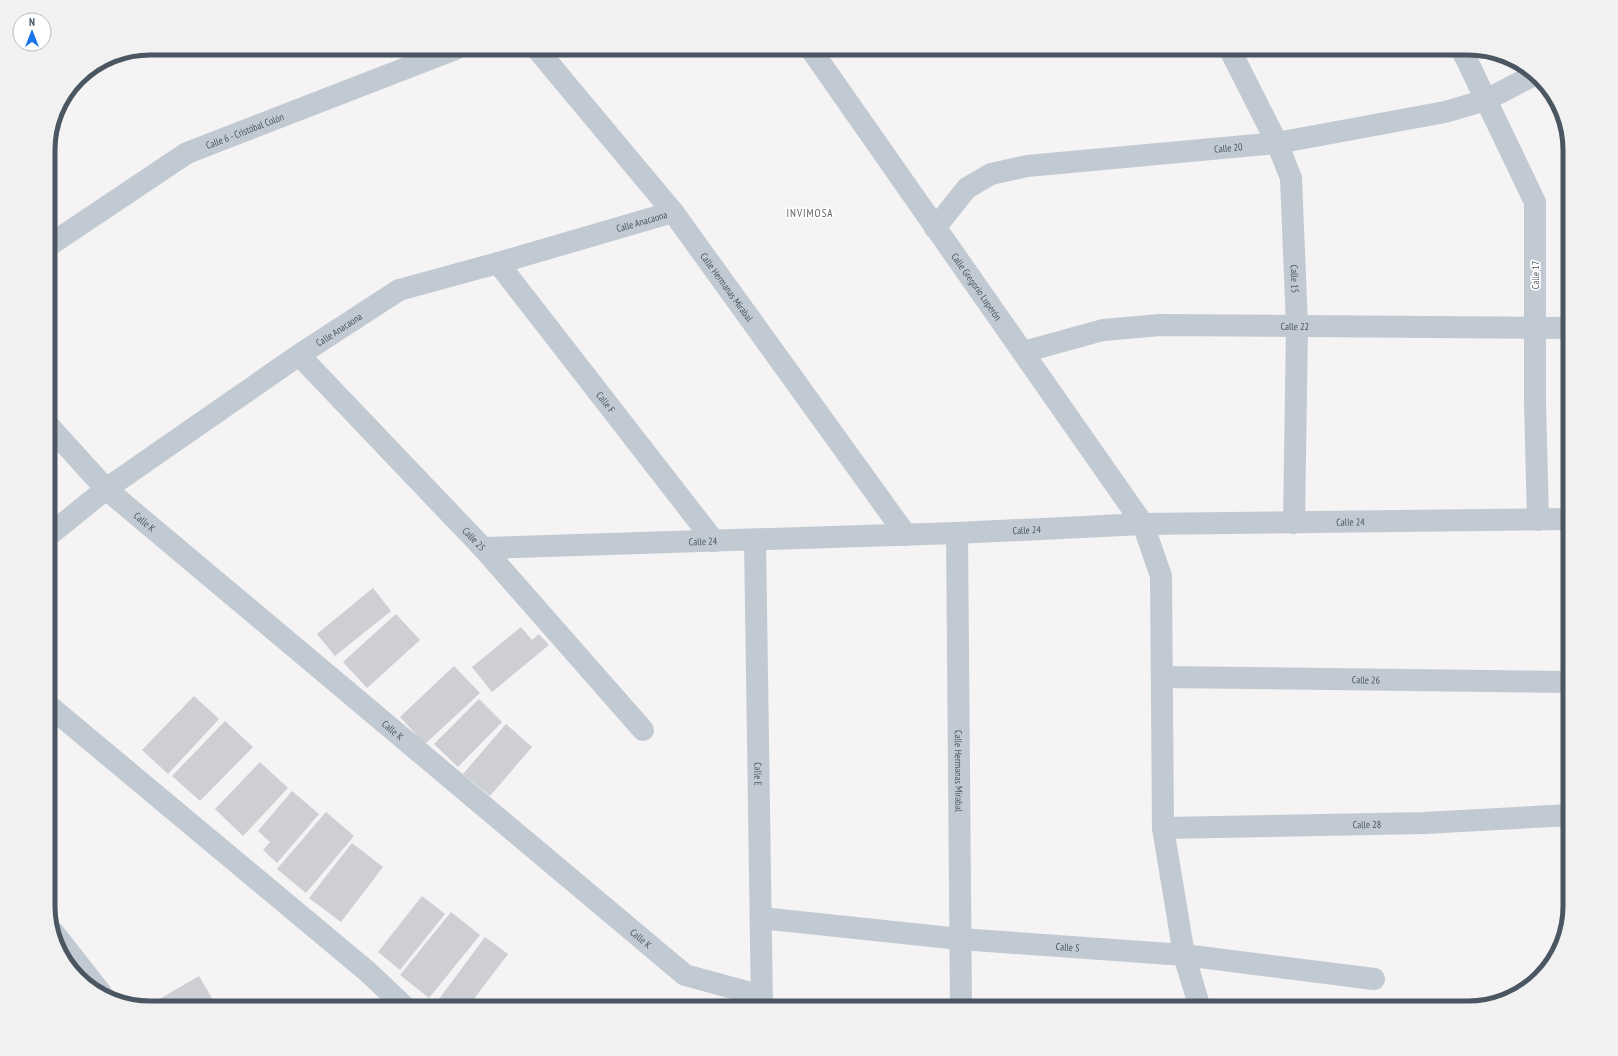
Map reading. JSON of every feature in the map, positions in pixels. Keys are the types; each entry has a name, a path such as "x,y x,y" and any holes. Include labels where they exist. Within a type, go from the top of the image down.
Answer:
{"street":[{"name":"Calle 6 - Cristóbal Colón","path":"55,241 187,153 440,55"},
{"name":"Calle Hermanas Mirabal","path":"542,55 673,212 906,535"},
{"name":"Calle Gregorio Luperón","path":"819,55 935,228 1143,524 1161,576 1163,828 1184,955 1198,1001"},
{"name":"Calle 15","path":"1233,55 1277,143 1291,178 1297,326 1294,523"},
{"name":"Calle 17","path":"1464,55 1535,202 1535,402 1538,520"},
{"name":"Calle 20","path":"935,228 967,188 991,174 1027,166 1277,143 1445,112 1486,100 1529,77"},
{"name":"Calle Anacaona","path":"55,530 106,489 299,355 399,290 498,264 673,212"},
{"name":"Calle F","path":"498,264 714,541"},
{"name":"Calle 22","path":"1023,352 1102,330 1160,325 1563,328"},
{"name":"Calle 25","path":"299,355 483,548 643,730"},
{"name":"Calle K","path":"55,432 106,489 685,975 759,1001"},
{"name":"Calle 24","path":"483,548 906,535 1143,524 1563,519"},
{"name":"Calle Hermanas Mirabal","path":"957,533 961,1001"},
{"name":"Calle E","path":"756,540 762,1001"},
{"name":"Calle 26","path":"1162,677 1563,682"},
{"path":"55,711 362,967 398,1001"},
{"name":"Calle 28","path":"1163,828 1424,823 1563,815"},
{"name":"Calle S","path":"760,918 960,939 1184,955 1374,979"},
{"path":"63,945 90,980"}],"building":[{"path":"373,588 391,611 335,656 317,634"},
{"path":"396,614 420,640 367,688 343,662"},
{"path":"521,627 532,640 539,634 549,645 492,692 472,667"},
{"path":"454,666 480,693 425,744 400,717"},
{"path":"194,696 219,719 168,774 142,750"},
{"path":"479,699 502,722 458,767 434,744"},
{"path":"225,721 253,747 200,801 172,776"},
{"path":"506,724 532,747 490,796 463,774"},
{"path":"260,762 288,788 243,836 215,809"},
{"path":"292,791 319,814 277,863 263,850 270,842 258,831"},
{"path":"326,812 354,836 306,893 277,869"},
{"path":"352,843 383,867 341,922 309,898"},
{"path":"422,896 445,914 400,970 378,952"},
{"path":"451,912 480,935 429,998 400,975"},
{"path":"485,937 508,954 472,1001 442,1001 439,999"},
{"path":"199,976 214,1001 156,1001"}],"district":[{"name":"INVIMOSA","path":"810,213"}]}
